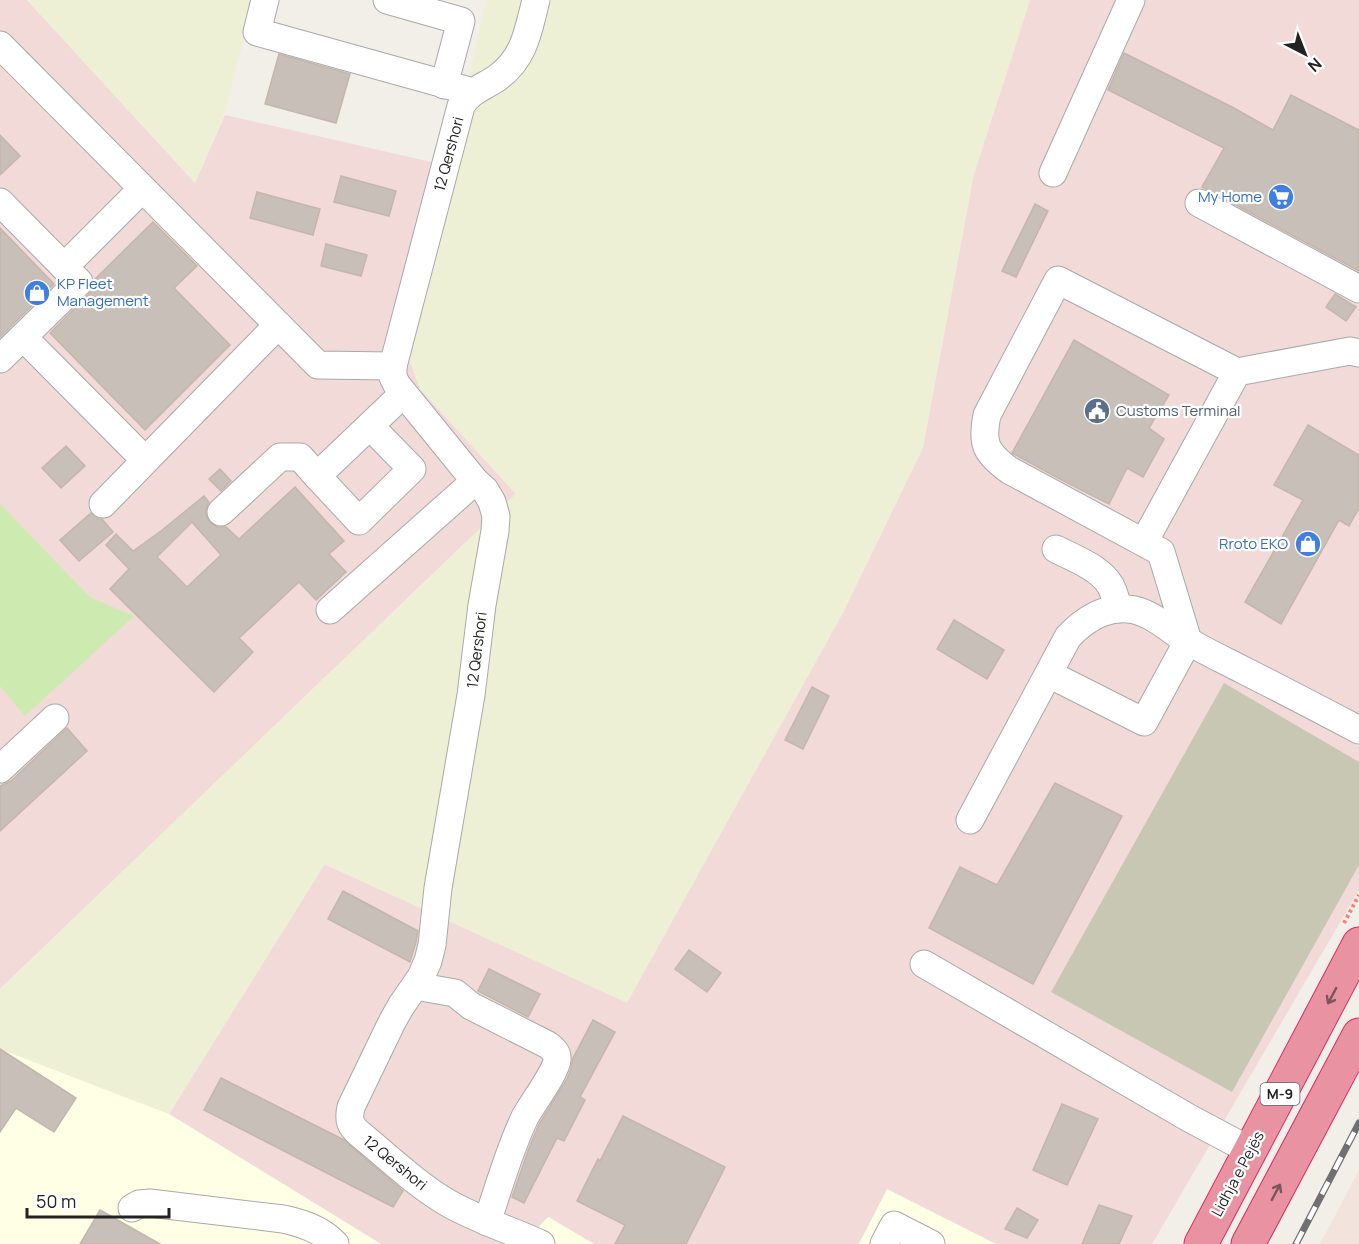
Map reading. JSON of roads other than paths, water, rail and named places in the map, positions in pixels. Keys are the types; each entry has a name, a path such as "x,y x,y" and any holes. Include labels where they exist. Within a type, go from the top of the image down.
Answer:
{"highway":[{"name":"Lidhja e Pejës","path":"1201,1244 1359,944"},
{"name":"M-9","path":"1248,1244 1359,1035"}],"street":[{"path":"265,0 256,32 473,92"},
{"path":"387,0 461,21 444,85"},
{"name":"12 Qershori","path":"536,0 519,56 498,77 465,98 458,114 393,366 393,377 403,394 485,490 496,516 471,695 438,888 432,945 421,977 392,1022 351,1107 348,1118 353,1128 425,1187 447,1202 487,1222 541,1244"},
{"path":"1053,173 1131,0"},
{"path":"0,45 318,365 393,366"},
{"path":"64,267 142,189"},
{"path":"0,202 79,282 0,359"},
{"path":"1199,203 1359,289"},
{"path":"1049,674 1144,722 1188,641 1152,539 1010,470 989,452 984,441 987,415 1058,280 1237,372 1350,351 1359,352"},
{"path":"103,504 278,325"},
{"path":"23,337 146,460"},
{"path":"1152,539 1237,372"},
{"path":"317,476 403,394"},
{"path":"221,512 280,457 300,457 359,521 412,469 370,426"},
{"path":"330,610 475,481"},
{"path":"1056,549 1097,571 1107,580 1113,590 1118,609"},
{"path":"970,820 1068,638 1078,626 1093,616 1107,611 1118,609 1139,611 1188,641 1359,730"},
{"path":"0,769 55,718"},
{"path":"924,964 1189,1118 1251,1151"},
{"path":"415,986 455,993 471,1006 548,1045 556,1053 557,1060 552,1071 525,1118 487,1222"},
{"path":"132,1208 139,1204 150,1203 300,1222 319,1231 334,1244"},
{"path":"894,1225 931,1244"}],"railway":[{"path":"1296,1244 1359,1123"}],"place":[{"name":"My Home","path":"1281,197"},
{"name":"KP Fleet Management","path":"37,293"},
{"name":"Customs Terminal","path":"1097,411"},
{"name":"Rroto EKO","path":"1308,544"}]}
